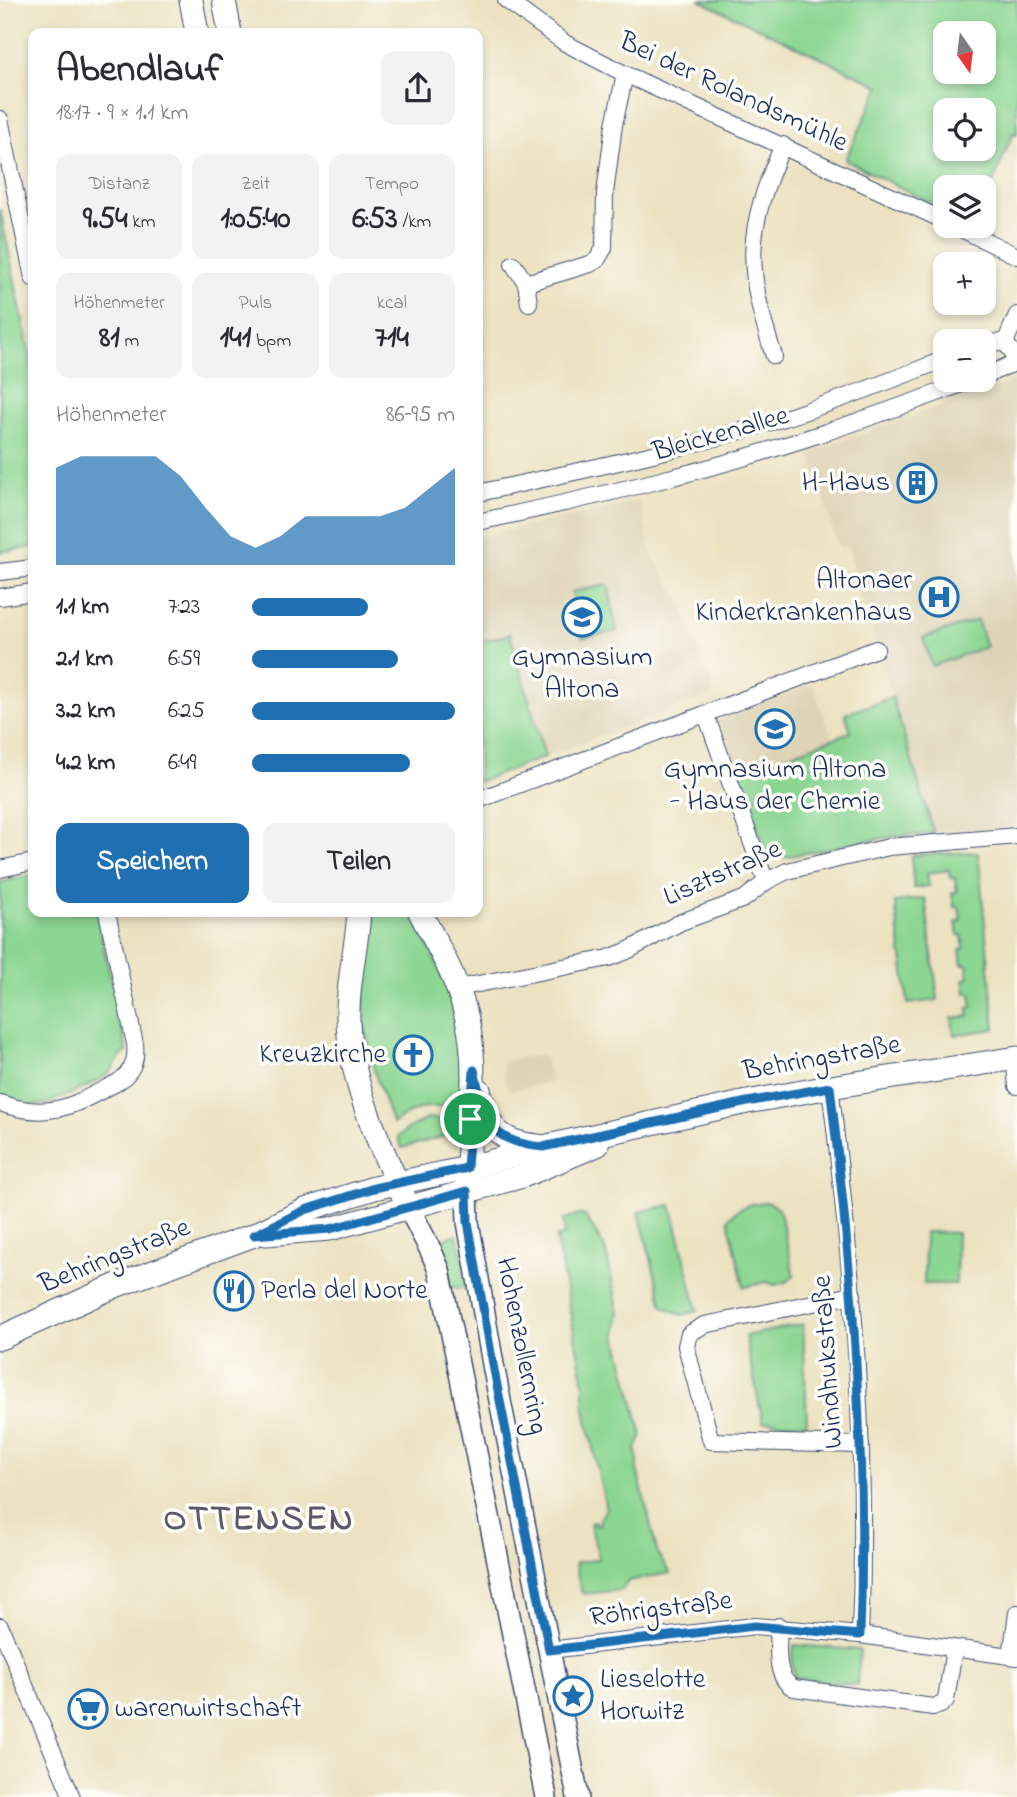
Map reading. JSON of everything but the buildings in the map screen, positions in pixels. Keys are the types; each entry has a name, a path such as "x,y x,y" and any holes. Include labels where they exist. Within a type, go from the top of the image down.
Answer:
{"main road":[{"path":"191,0 196,28"},
{"path":"224,0 229,28"},
{"path":"358,917 348,1014 349,1041 358,1083 408,1206"},
{"name":"Hohenzollernring","path":"423,917 458,988 466,1016 474,1070 467,1191"},
{"name":"Behringstraße","path":"0,1338 115,1286 254,1235 305,1210 374,1188 747,1102 1015,1058"},
{"path":"474,1070 485,1116 492,1128 514,1143 543,1147"},
{"name":"Behringstraße","path":"254,1235 330,1229 467,1191 523,1175 638,1127"}],"street":[{"name":"Bei der Rolandsmühle","path":"506,0 565,43 625,74 933,215"},
{"path":"526,283 590,264 597,260 604,248 610,152 618,96 625,74"},
{"path":"0,119 28,254"},
{"path":"774,356 755,289 753,249 757,215 783,145"},
{"path":"980,238 1017,256"},
{"path":"513,264 526,283 529,303"},
{"path":"1006,343 1017,315"},
{"path":"996,341 1006,343 1012,349 1017,362 996,371"},
{"name":"Bleickenallee","path":"483,492 660,452 792,415 933,364"},
{"name":"Bleickenallee","path":"483,521 569,503 669,477 821,434 939,392"},
{"path":"0,572 28,569"},
{"path":"0,597 28,593"},
{"path":"483,798 876,649"},
{"path":"706,715 767,881"},
{"name":"Lisztstraße","path":"458,988 609,958 681,922 744,900 767,881 787,871 889,847 1017,836"},
{"path":"0,869 28,863"},
{"path":"0,1103 30,1111 55,1110 118,1082 132,1069 136,1056 135,1044 108,917"},
{"path":"1015,1058 1017,1086"},
{"name":"Windhukstraße","path":"830,1087 853,1294 861,1445 860,1635"},
{"name":"Hohenzollernring","path":"467,1191 468,1222 494,1370 578,1797"},
{"path":"408,1206 439,1270 546,1797"},
{"path":"853,1294 704,1325 689,1334 686,1346 710,1441 861,1445"},
{"path":"1014,1656 1017,1613"},
{"path":"0,1626 72,1797"},
{"path":"779,1626 779,1655 782,1679 786,1684 794,1688 933,1707 946,1700 954,1648"},
{"name":"Röhrigstraße","path":"549,1650 716,1629 779,1626 1014,1656"}],"shaded area":[{"name":"Altonaer Kinderkrankenhaus","path":"1017,379 1017,826 934,833 853,576 849,546 838,547 810,452 980,392 996,392 996,386"},
{"name":"Gymnasium Altona","path":"640,500 651,554 680,600 715,693 545,757 510,635 483,641 483,536"},
{"name":"Gymnasium Altona - Haus der Chemie","path":"812,685 833,738 738,774 718,720"},
{"path":"543,1054 552,1082 508,1091 502,1061"}],"green space":[{"path":"699,0 1017,0 1017,134 1013,133 996,175 933,175 933,204 845,160 880,86"},
{"path":"0,209 28,346 28,548 0,552"},
{"path":"608,585 617,631 582,638 572,592"},
{"path":"977,620 986,647 932,666 923,638"},
{"path":"510,634 545,757 483,780 483,641"},
{"path":"892,697 934,833 883,838 775,859 767,855 738,774 851,732 845,714"},
{"path":"978,852 995,1029 954,1035 952,1018 969,1016 968,1008 972,1007 971,993 966,993 964,979 969,978 967,964 962,964 962,935 958,935 956,922 961,921 959,907 954,907 952,893 957,892 955,878 950,878 949,870 927,873 929,886 914,888 911,858 913,855"},
{"path":"28,876 28,917 97,917 127,1052 109,1073 98,1081 44,1104 32,1105 0,1095 0,882"},
{"path":"925,898 938,1000 908,1004 895,902"},
{"path":"371,917 414,917 447,983 463,1061 461,1110 425,1107 393,1124 375,1074 363,1018"},
{"path":"429,1118 460,1123 460,1132 402,1148 398,1137 410,1127"},
{"path":"767,1202 779,1208 794,1276 786,1282 774,1285 767,1282 744,1287 728,1219 746,1206"},
{"path":"671,1205 698,1311 682,1315 663,1306 639,1212"},
{"path":"585,1216 605,1248 619,1312 616,1334 642,1435 636,1450 637,1469 658,1555 670,1573 628,1581 622,1590 582,1594 575,1563 599,1559 590,1523 600,1525 600,1519 606,1509 584,1405 584,1384 556,1238 565,1235 563,1219"},
{"path":"925,1232 957,1233 956,1284 924,1284"},
{"path":"457,1234 469,1288 449,1287 434,1242"},
{"path":"803,1324 807,1424 763,1422 745,1336"},
{"path":"794,1645 860,1650 857,1685 795,1678 792,1663"}],"place":[{"name":"H-Haus","path":"917,483"},
{"name":"Altonaer Kinderkrankenhaus","path":"939,597"},
{"name":"Gymnasium Altona","path":"582,617"},
{"name":"Gymnasium Altona - Haus der Chemie","path":"775,729"},
{"name":"Kreuzkirche","path":"413,1055"},
{"name":"Perla del Norte","path":"234,1291"},
{"name":"Lieselotte Horwitz","path":"573,1696"},
{"name":"warenwirtschaft","path":"88,1709"}],"district":[{"name":"OTTENSEN","path":"259,1520"}],"route":[{"path":"474,1070 485,1116 492,1128 514,1143 543,1147 680,1116 830,1087 857,1351 861,1445 860,1635 755,1626 549,1650 494,1370 468,1222 467,1191 330,1229 254,1235 305,1210 374,1188 467,1168 470,1119 474,1070"}]}
